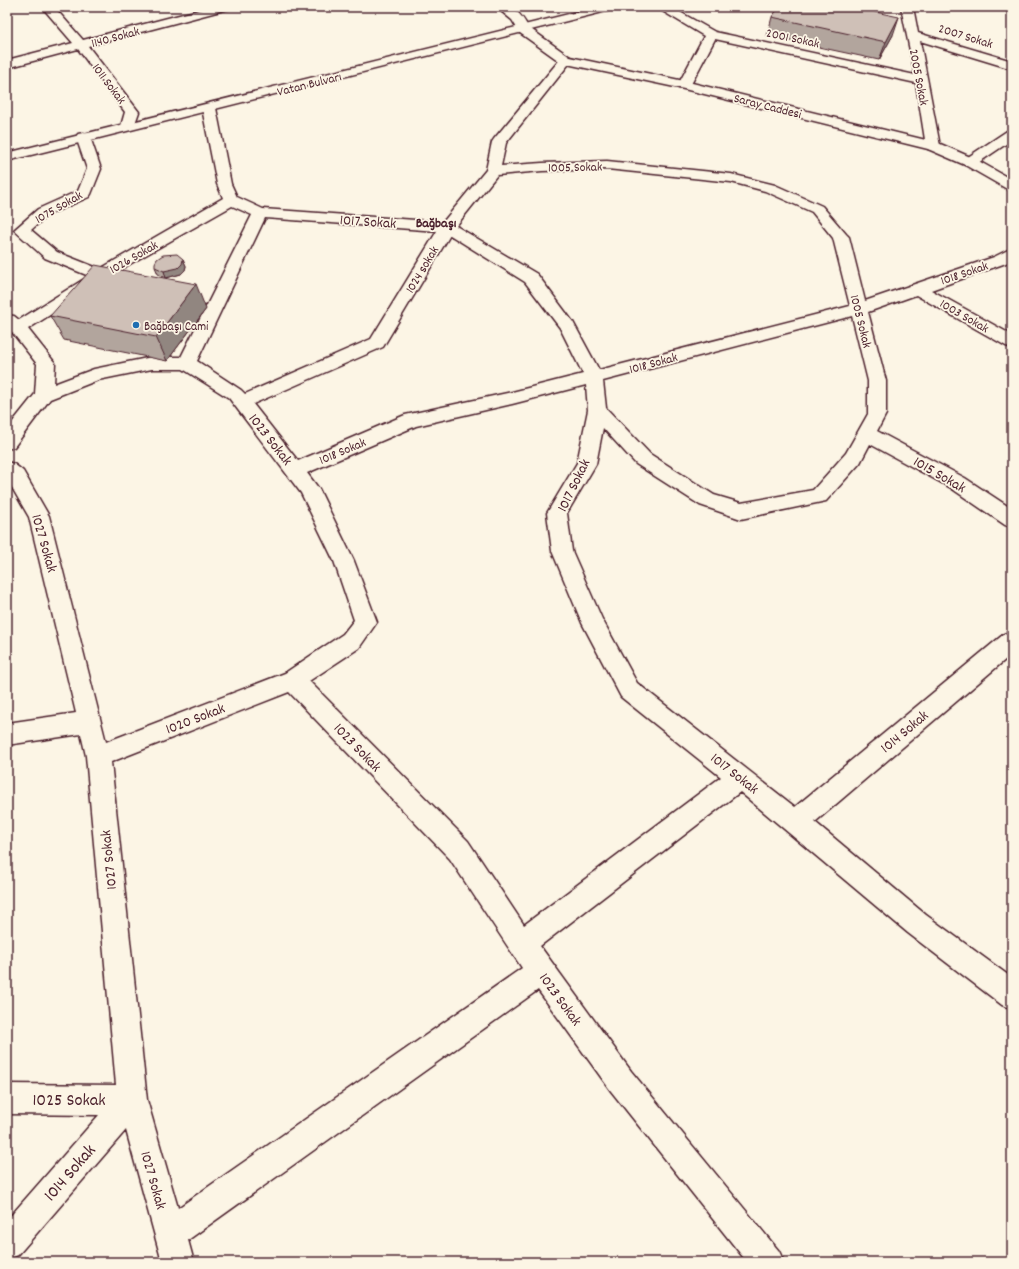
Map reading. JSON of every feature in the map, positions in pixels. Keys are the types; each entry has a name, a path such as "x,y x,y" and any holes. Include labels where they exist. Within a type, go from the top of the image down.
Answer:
{"street":[{"name":"1011 Sokak","path":"48,7 81,45 132,112 128,126"},
{"name":"1140 Sokak","path":"7,64 224,7"},
{"name":"Saray Caddesi","path":"502,7 520,24 566,60 684,85 933,146 970,162 1012,186"},
{"name":"Vatan Bulvarı","path":"7,157 128,126 209,108 520,24 561,7"},
{"name":"Vatan Bulvarı","path":"440,37 611,7"},
{"name":"2001 Sokak","path":"663,7 711,35 922,80"},
{"name":"2005 Sokak","path":"907,7 922,80 933,146"},
{"path":"684,85 711,35"},
{"name":"2007 Sokak","path":"912,35 1012,65"},
{"name":"1024 sokak","path":"242,402 377,343 447,227 493,171 498,142 566,60"},
{"path":"209,108 224,184 231,200"},
{"path":"7,145 147,109"},
{"path":"970,162 1012,134"},
{"name":"1075 Sokak","path":"83,137 94,168 84,194 43,212 22,230 51,255 102,275"},
{"name":"1005 Sokak","path":"493,171 542,167 607,165 731,178 770,188 817,209 841,237 876,380 877,414 853,458 819,496 741,511 707,500 644,460 597,410"},
{"name":"1017 Sokak","path":"231,200 260,213 447,227 531,278 567,326 594,377 597,410 586,464 557,513 562,551 593,623 629,690 796,822 917,924 1012,995"},
{"name":"1026 Sokak","path":"13,324 102,275 231,200"},
{"path":"7,442 44,395 94,375 152,363 187,363 260,213"},
{"name":"1018 Sokak","path":"295,470 412,420 512,398 859,309 1000,260 1012,253"},
{"name":"1003 Sokak","path":"918,289 1012,342"},
{"path":"13,324 46,362 44,395"},
{"name":"1023 Sokak","path":"187,363 235,394 309,489 344,562 366,622 351,641 293,680 459,850 521,944 622,1081 768,1262"},
{"name":"1015 Sokak","path":"866,432 958,483 1012,519"},
{"name":"1027 Sokak","path":"7,469 16,476 39,516 98,756 132,1100 178,1262"},
{"name":"1014 Sokak","path":"796,822 1012,641"},
{"name":"1020 Sokak","path":"98,756 293,680"},
{"path":"7,734 89,722"},
{"path":"521,944 740,777"},
{"path":"170,1233 541,971"},
{"name":"1025 Sokak","path":"7,1099 132,1100"},
{"name":"1014 Sokak","path":"7,1244 132,1100"}],"building":[{"path":"779,7 852,7 899,17 886,42 772,17"},
{"path":"177,254 183,259 182,264 178,268 164,271 155,267 157,259 163,255"},
{"path":"95,265 196,284 156,337 50,316"}],"place":[{"name":"Bağbaşı Cami","path":"136,325"}],"district":[{"name":"Bağbaşı","path":"436,222"}]}
